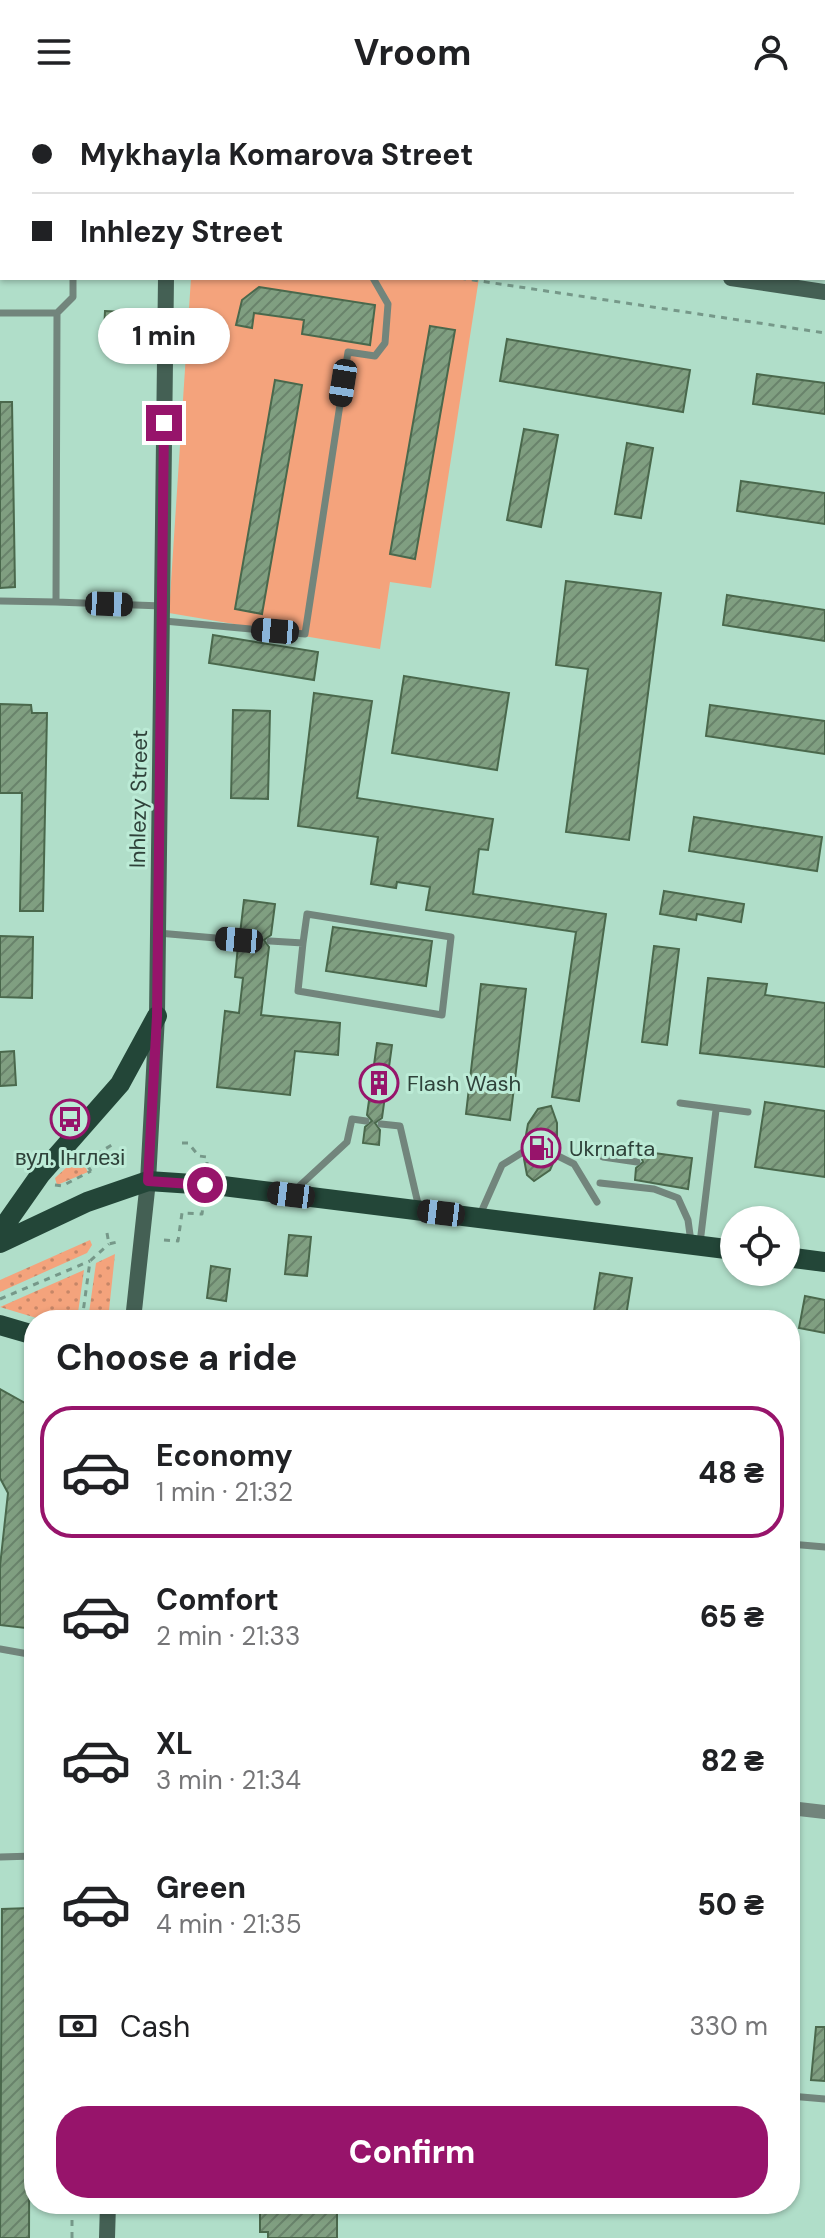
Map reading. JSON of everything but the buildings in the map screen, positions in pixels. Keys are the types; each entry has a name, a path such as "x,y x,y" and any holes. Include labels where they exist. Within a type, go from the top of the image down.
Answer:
{"main road":[{"name":"Inhlezy Street","path":"134,1310 148,1181 157,1016 166,280"},
{"path":"744,280 825,292"},
{"path":"0,1232 40,1175 120,1084 157,1016"},
{"path":"0,1243 87,1202 148,1181 291,1195 720,1248"},
{"path":"800,1259 825,1262"},
{"path":"0,1325 24,1332"},
{"path":"107,2238 108,2214"}],"street":[{"path":"800,1809 825,1812"}],"lane":[{"path":"56,602 57,313 73,297 73,280"},
{"path":"0,601 56,602 162,613 305,634 348,352 375,356 385,343 388,304 374,280"},
{"path":"0,313 57,313"},
{"path":"307,914 451,937 442,1015 298,991 303,943 307,914"},
{"path":"158,933 239,940"},
{"path":"270,941 303,943"},
{"path":"680,1103 748,1112"},
{"path":"695,1245 716,1110"},
{"path":"291,1195 347,1142 352,1119 366,1121"},
{"path":"381,1124 400,1126 419,1211"},
{"path":"479,1218 502,1165 523,1152"},
{"path":"556,1155 574,1164 597,1202"},
{"path":"603,1157 637,1162"},
{"path":"600,1183 664,1189 678,1198 695,1245"},
{"path":"800,1545 825,1547"},
{"path":"0,1649 24,1653"},
{"path":"0,1857 24,1856"},
{"path":"800,2097 825,2099"}],"path":[{"path":"473,280 825,333"},
{"path":"182,1143 188,1143 199,1156 207,1157 207,1165"},
{"path":"52,1180 59,1187 92,1172 85,1162 113,1144"},
{"path":"164,1240 178,1241 182,1213 202,1214 203,1206"},
{"path":"107,1233 109,1244"},
{"path":"0,1299 90,1261 109,1244 117,1242"},
{"path":"83,1310 90,1261"},
{"path":"72,2214 72,2238"}],"shaded area":[{"path":"191,280 479,280 431,588 390,582 380,649 169,613"},
{"path":"79,1156 88,1172 57,1185 55,1178"},
{"path":"90,1240 92,1245 87,1253 0,1292 0,1280"},
{"path":"115,1254 109,1310 89,1310 96,1263"},
{"path":"84,1270 78,1310 24,1310 24,1314 0,1307"}],"place":[{"name":"Flash Wash","path":"379,1083"},
{"name":"вул. Інглезі","path":"70,1119"},
{"name":"Ukrnafta","path":"541,1148"}],"route":[{"path":"164,423 157,1016 148,1181 205,1185"}]}
